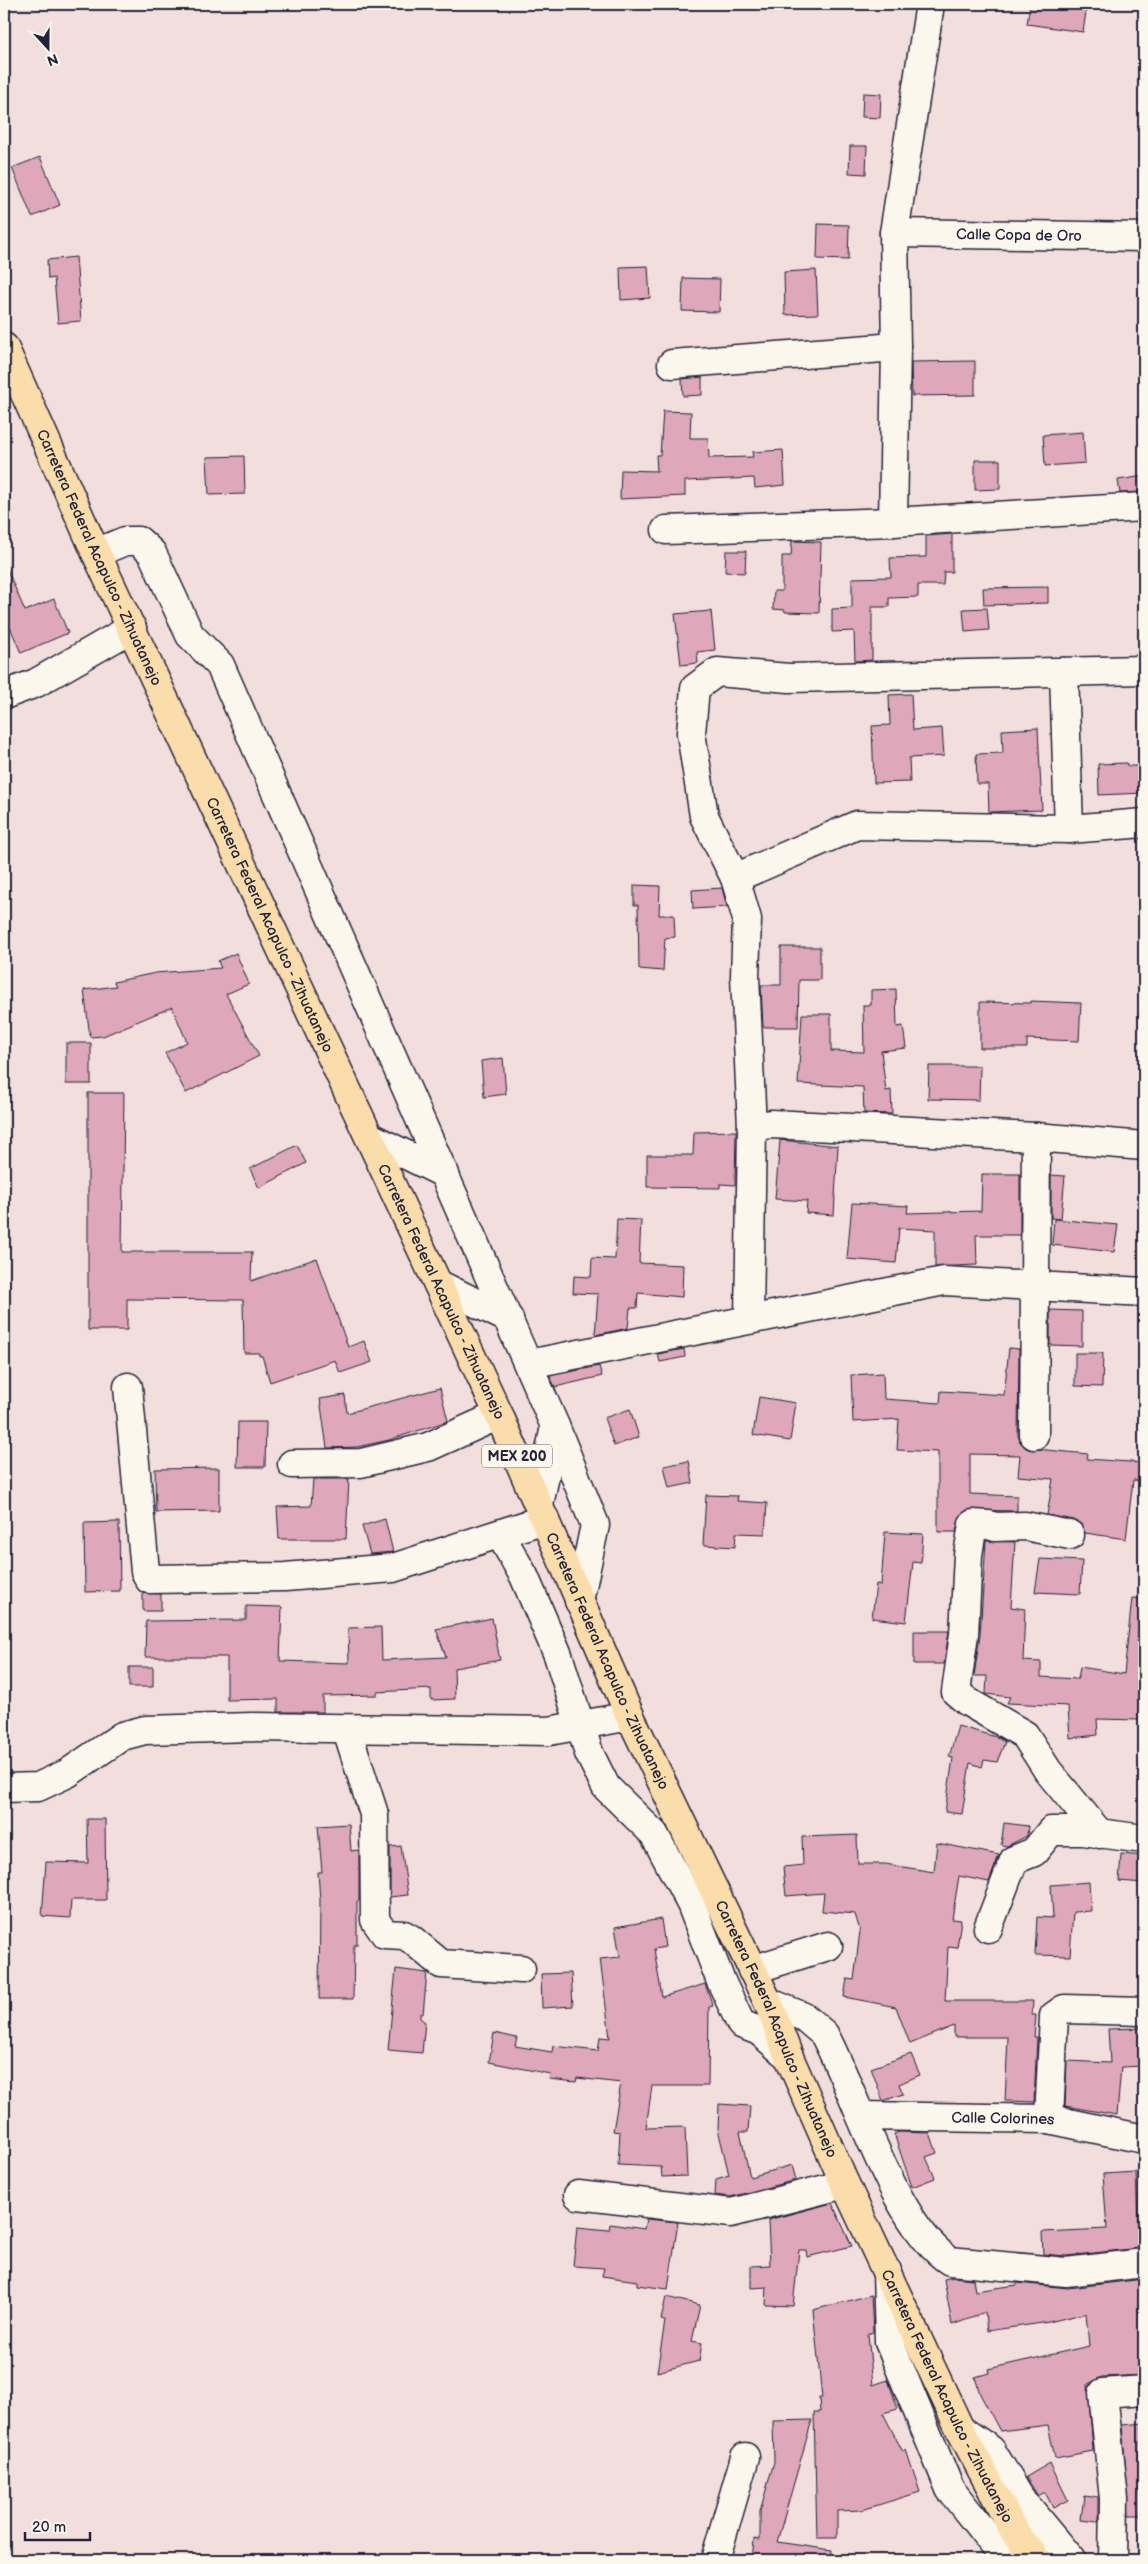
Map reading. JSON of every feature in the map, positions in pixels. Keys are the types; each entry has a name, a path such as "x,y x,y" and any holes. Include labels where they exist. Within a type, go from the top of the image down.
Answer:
{"main road":[{"name":"Carretera Federal Acapulco - Zihuatanejo","path":"4,347 96,554 499,1415 630,1716 768,2002 789,2058 845,2184 960,2429 1014,2531 1036,2560"}],"street":[{"path":"893,522 896,346 894,233 930,4"},
{"name":"Calle Copa de Oro","path":"894,233 1144,237"},
{"path":"672,364 896,346"},
{"path":"666,530 893,522 1144,508"},
{"path":"96,554 125,541 139,540 152,553 190,635 220,665 529,1364 595,1525 579,1601"},
{"path":"4,695 36,683 132,628"},
{"path":"749,1318 752,1127 746,976 747,919 734,878 704,816 691,733 695,688 717,672 789,678 1144,670"},
{"path":"1064,672 1069,828"},
{"path":"734,878 857,825 1069,828 1144,823"},
{"path":"752,1127 771,1124 1036,1138 1144,1146"},
{"path":"370,1137 445,1174"},
{"path":"1034,1435 1037,1286 1036,1138"},
{"path":"529,1364 749,1318 874,1296 944,1281 1144,1292"},
{"path":"438,1284 509,1319"},
{"path":"128,1387 145,1571 150,1579 285,1577 393,1568 500,1534 542,1512 555,1426"},
{"path":"292,1464 361,1463 428,1447 499,1415"},
{"path":"1070,1534 1025,1526 995,1527 989,1524 973,1524 968,1556 964,1634 956,1692 968,1702 1025,1735 1048,1771 1100,1834"},
{"path":"500,1534 524,1576 558,1655 589,1753 606,1788 654,1834 691,1904 720,1979 741,2024 759,2031 789,2058"},
{"path":"4,1788 38,1787 68,1773 122,1736 145,1730 252,1728 549,1731 630,1716"},
{"path":"348,1730 374,1814 375,1920 385,1934 404,1935 411,1938 441,1964 521,1969"},
{"path":"988,1928 1014,1860 1034,1852 1051,1831 1083,1831 1144,1839"},
{"path":"752,1970 828,1946"},
{"path":"768,2002 804,2016 824,2034 899,2199 937,2252 950,2261 1066,2272 1144,2263"},
{"path":"1049,2118 1054,2016 1064,2009 1144,2011"},
{"name":"Calle Colorines","path":"861,2116 1049,2118 1144,2139"},
{"path":"578,2195 731,2213 845,2184"},
{"path":"887,2271 889,2342 950,2489 1006,2560"},
{"path":"1113,2560 1114,2499 1103,2393 1144,2390"},
{"path":"960,2429 991,2450 1022,2501 1071,2560"},
{"path":"715,2560 746,2457"}],"building":[{"path":"1030,4 1087,5 1083,32 1027,24"},
{"path":"863,93 881,94 880,118 862,117"},
{"path":"850,146 867,146 866,174 849,173"},
{"path":"40,157 60,205 32,217 12,168"},
{"path":"818,224 849,225 848,260 817,259"},
{"path":"76,257 81,321 58,323 54,278 48,279 47,260"},
{"path":"648,266 650,298 621,300 620,267"},
{"path":"816,270 818,314 785,315 784,272"},
{"path":"683,278 720,279 719,312 682,311"},
{"path":"975,361 975,395 912,396 911,362"},
{"path":"702,377 702,395 683,396 682,379"},
{"path":"663,411 691,412 690,438 708,438 709,458 753,457 752,452 783,450 785,485 755,488 754,478 685,481 685,496 620,499 621,470 657,471 656,455 660,455"},
{"path":"1083,432 1085,463 1045,466 1043,435"},
{"path":"244,456 245,494 209,495 207,457"},
{"path":"975,460 1000,460 1000,489 975,490"},
{"path":"1144,476 1144,492 1120,493 1118,480"},
{"path":"952,534 952,572 944,572 943,585 918,585 918,597 889,598 889,607 872,607 872,660 855,661 854,631 832,632 832,609 852,608 852,578 891,577 890,558 926,557 926,536"},
{"path":"792,541 821,542 819,613 785,612 785,610 773,609 774,591 782,591 782,556 791,556"},
{"path":"726,551 746,551 745,573 725,572"},
{"path":"4,562 25,611 54,599 68,633 21,653 4,613"},
{"path":"1048,587 1048,603 984,605 983,588"},
{"path":"987,608 989,630 965,632 963,609"},
{"path":"711,611 715,650 697,652 698,663 681,665 675,614"},
{"path":"911,694 913,730 942,728 944,756 909,758 910,782 874,783 872,726 890,725 889,695"},
{"path":"1038,728 1042,810 989,812 988,784 977,784 976,754 1003,753 1002,730"},
{"path":"1127,763 1127,766 1144,766 1144,793 1099,795 1098,764"},
{"path":"634,885 660,886 659,915 674,915 675,937 665,938 663,971 639,969 638,905 634,905"},
{"path":"722,888 727,907 693,909 692,890"},
{"path":"781,947 820,947 820,980 799,980 798,1027 763,1027 761,985 781,985"},
{"path":"236,953 249,984 226,994 259,1056 186,1093 165,1053 187,1042 172,1007 103,1036 90,1037 84,990 116,986 114,982 155,973 221,968 218,961"},
{"path":"896,989 897,1027 903,1026 906,1048 881,1051 886,1091 891,1090 892,1114 864,1113 863,1087 798,1084 802,1014 831,1014 831,1051 864,1052 863,1005 871,1005 871,990"},
{"path":"1031,1001 1081,1003 1079,1041 1027,1039 1027,1048 980,1048 980,1002 1031,1003"},
{"path":"66,1043 91,1043 91,1084 66,1084"},
{"path":"503,1058 506,1094 484,1097 481,1061"},
{"path":"929,1066 980,1066 979,1100 928,1099"},
{"path":"88,1093 124,1093 122,1252 252,1252 251,1281 317,1258 348,1347 364,1341 372,1362 340,1373 335,1360 270,1382 262,1356 259,1356 259,1353 244,1353 243,1300 127,1299 127,1330 88,1330"},
{"path":"736,1131 735,1185 720,1184 720,1188 647,1187 647,1155 693,1155 694,1132"},
{"path":"780,1140 838,1146 834,1215 806,1213 807,1201 775,1199"},
{"path":"297,1145 306,1163 259,1188 250,1169"},
{"path":"982,1174 1020,1174 1020,1235 976,1235 977,1265 935,1267 935,1230 899,1228 896,1263 847,1259 852,1203 908,1206 907,1213 981,1211"},
{"path":"1051,1175 1065,1176 1061,1219 1051,1218"},
{"path":"617,1219 641,1220 639,1263 683,1265 682,1297 638,1293 637,1308 630,1308 628,1328 595,1335 598,1294 573,1293 574,1276 591,1277 592,1258 615,1259"},
{"path":"1054,1219 1118,1225 1114,1252 1052,1245"},
{"path":"1050,1310 1082,1311 1082,1346 1050,1345"},
{"path":"1009,1348 1019,1349 1018,1435 1020,1442 1026,1448 1088,1454 1087,1459 1144,1463 1144,1481 1133,1480 1126,1539 1085,1533 1081,1524 1074,1520 1047,1515 1053,1479 1018,1476 1020,1455 970,1454 970,1494 1017,1496 1017,1511 967,1510 960,1515 956,1532 938,1532 938,1452 897,1450 899,1419 853,1422 851,1375 883,1373 884,1399 940,1403 941,1391 1004,1395"},
{"path":"684,1349 685,1357 660,1362 658,1354"},
{"path":"1075,1353 1103,1353 1102,1387 1075,1386"},
{"path":"599,1366 602,1376 555,1387 550,1376"},
{"path":"440,1388 448,1421 389,1440 357,1447 327,1448 320,1399 345,1395 347,1413"},
{"path":"759,1397 796,1403 790,1441 753,1435"},
{"path":"630,1409 639,1437 614,1446 604,1418"},
{"path":"238,1422 266,1422 265,1467 237,1467"},
{"path":"689,1461 693,1483 669,1488 664,1466"},
{"path":"219,1468 219,1511 156,1512 155,1469"},
{"path":"313,1479 349,1479 346,1539 279,1539 277,1507 311,1506"},
{"path":"706,1495 738,1496 737,1501 767,1503 765,1534 736,1533 735,1547 703,1545"},
{"path":"385,1519 393,1552 370,1554 362,1526"},
{"path":"119,1522 120,1591 85,1592 84,1523"},
{"path":"885,1532 923,1534 921,1563 913,1562 906,1622 872,1618 876,1584 881,1585"},
{"path":"986,1541 1015,1542 1011,1607 1025,1609 1023,1661 1041,1662 1041,1677 1078,1679 1080,1667 1124,1674 1132,1598 1144,1599 1140,1720 1097,1719 1098,1735 1070,1738 1068,1706 1007,1703 1010,1697 986,1694 987,1676 974,1676 980,1635"},
{"path":"1040,1559 1082,1561 1080,1594 1035,1592"},
{"path":"143,1593 161,1594 161,1611 143,1611"},
{"path":"246,1606 282,1607 280,1661 349,1663 348,1628 381,1627 382,1660 446,1657 436,1629 492,1618 500,1660 454,1668 455,1699 431,1700 431,1689 377,1692 377,1695 323,1696 323,1712 278,1712 278,1699 227,1700 227,1657 145,1657 146,1621 246,1620"},
{"path":"914,1631 949,1631 944,1664 914,1664"},
{"path":"129,1667 153,1667 153,1687 129,1687"},
{"path":"958,1726 996,1737 1005,1742 997,1762 984,1760 982,1767 970,1763 962,1814 945,1812 953,1758 949,1757"},
{"path":"87,1819 105,1819 106,1900 71,1900 70,1918 42,1916 46,1862 88,1863"},
{"path":"1004,1823 1028,1826 1027,1836 1007,1846 1001,1845"},
{"path":"349,1824 351,1851 359,1850 359,1901 357,1901 357,1945 354,1945 353,1999 319,1999 320,1900 318,1872 322,1872 318,1826"},
{"path":"857,1835 858,1864 885,1864 934,1872 937,1843 999,1855 989,1882 959,1876 952,1919 961,1920 957,1948 948,1947 945,2001 1033,2001 1032,2015 1036,2015 1034,2037 1037,2037 1034,2102 1005,2101 1008,2037 954,2037 954,2026 910,2044 896,2007 844,1997 847,1979 854,1980 860,1931 855,1914 822,1911 824,1893 786,1896 783,1867 803,1865 802,1837"},
{"path":"401,1846 408,1895 390,1897 390,1847"},
{"path":"1121,1854 1144,1856 1144,1883 1119,1881"},
{"path":"1089,1882 1091,1911 1073,1912 1070,1956 1035,1955 1037,1917 1053,1918 1051,1885"},
{"path":"661,1919 665,1947 654,1949 662,1997 705,1984 713,2006 709,2007 708,2086 652,2086 646,2128 685,2127 687,2176 662,2177 661,2167 618,2165 620,2132 613,2131 621,2083 577,2078 576,2082 549,2079 550,2074 489,2062 494,2033 517,2038 515,2046 552,2052 553,2046 598,2051 600,2037 610,2038 600,1959 620,1957 615,1927"},
{"path":"396,1969 427,1973 423,2014 420,2014 420,2018 425,2022 422,2053 388,2050"},
{"path":"571,1973 573,2006 542,2008 541,1974"},
{"path":"1144,2028 1144,2066 1121,2067 1117,2115 1065,2106 1067,2061 1110,2063 1108,2029"},
{"path":"911,2054 920,2075 899,2084 903,2094 883,2101 871,2068"},
{"path":"719,2104 750,2106 748,2132 740,2132 750,2177 792,2165 796,2180 730,2197 715,2195 716,2179 729,2175 718,2129"},
{"path":"899,2132 930,2133 937,2153 926,2157 935,2178 912,2187 894,2134"},
{"path":"1136,2172 1139,2248 1066,2256 1043,2254 1042,2232 1107,2229 1103,2174"},
{"path":"832,2203 852,2246 807,2257 806,2250 799,2250 793,2306 766,2305 767,2287 751,2288 751,2266 770,2265 768,2220"},
{"path":"646,2219 678,2222 668,2289 637,2285 637,2281 602,2276 604,2268 573,2266 577,2227 609,2230 610,2224 644,2229"},
{"path":"954,2277 973,2279 975,2291 1017,2285 1017,2283 1068,2288 1144,2279 1144,2375 1102,2377 1088,2384 1093,2451 1055,2458 1048,2425 1000,2431 980,2394 975,2377 989,2373 988,2369 1089,2346 1086,2313 1049,2322 987,2331 985,2313 952,2325 944,2279"},
{"path":"871,2295 873,2332 868,2334 873,2385 888,2380 898,2409 883,2413 903,2452 906,2450 920,2492 862,2510 837,2511 837,2538 817,2538 814,2412 820,2412 819,2398 822,2398 813,2310"},
{"path":"666,2297 700,2305 692,2341 702,2343 699,2361 657,2372 665,2321 661,2320"},
{"path":"812,2420 777,2542 832,2550 831,2560 752,2560 754,2539 760,2540 760,2511 774,2462 773,2421"},
{"path":"1144,2423 1144,2515 1129,2515 1122,2425"},
{"path":"1050,2463 1068,2500 1053,2508 1045,2492 1038,2496 1026,2477"},
{"path":"1084,2495 1098,2497 1098,2522 1081,2520"}]}
